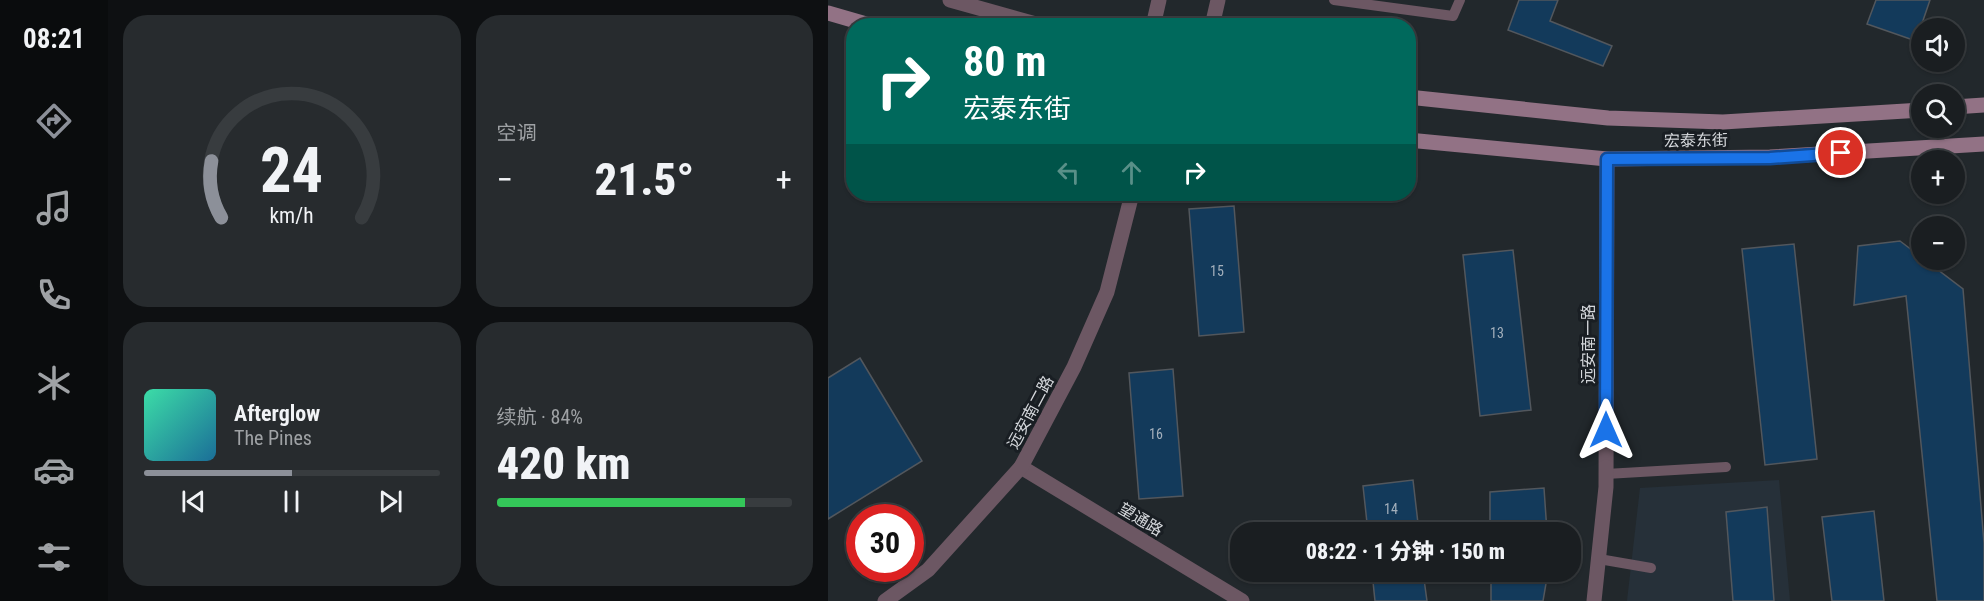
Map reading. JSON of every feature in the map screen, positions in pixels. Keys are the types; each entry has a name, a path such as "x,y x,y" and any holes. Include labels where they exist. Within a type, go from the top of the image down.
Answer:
{"main road":[{"path":"828,13 846,18"},
{"name":"宏泰东街","path":"1416,98 1608,118 1723,122 1911,111"},
{"path":"1965,106 1984,105"},
{"name":"宏泰东街","path":"1416,141 1607,159 1770,158 1984,144"}],"street":[{"path":"950,0 1014,18"},
{"path":"1155,18 1159,0"},
{"path":"1214,18 1218,0"},
{"name":"远安南一路","path":"1594,601 1606,474 1607,159"},
{"name":"远安南二路","path":"885,601 928,570 1021,467 1074,368 1107,292 1130,201"},
{"name":"望通路","path":"1021,467 1242,601"}],"lane":[{"path":"1334,0 1453,16 1460,0"},
{"path":"1606,474 1726,467"},
{"path":"1599,559 1651,568"}],"shaded area":[{"path":"1779,480 1790,601 1627,601 1640,488"}],"building":[{"path":"1519,0 1558,0 1550,21 1612,46 1603,66 1508,30"},
{"path":"1876,0 1930,0 1924,18 1911,18 1911,39 1867,24"},
{"path":"1234,206 1244,332 1199,336 1189,209"},
{"path":"1900,241 1911,249 1911,270 1938,270 1963,289 1984,543 1984,601 1937,601 1906,296 1854,305 1858,246"},
{"path":"1794,244 1817,459 1765,465 1742,249"},
{"path":"1513,250 1531,410 1480,416 1463,255"},
{"path":"860,358 922,461 852,504 846,504 846,508 828,519 828,378"},
{"path":"1173,369 1183,496 1139,499 1129,373"},
{"path":"1413,480 1418,522 1367,522 1363,486"},
{"path":"1544,488 1546,522 1490,522 1490,492"},
{"path":"1767,507 1774,601 1733,601 1726,512"},
{"path":"1874,511 1884,601 1832,601 1822,517"},
{"path":"1373,582 1424,582 1427,601 1375,601"},
{"path":"1491,582 1546,582 1543,601 1491,601"}],"route":[{"path":"1606,430 1607,159 1770,158 1841,153"}]}
